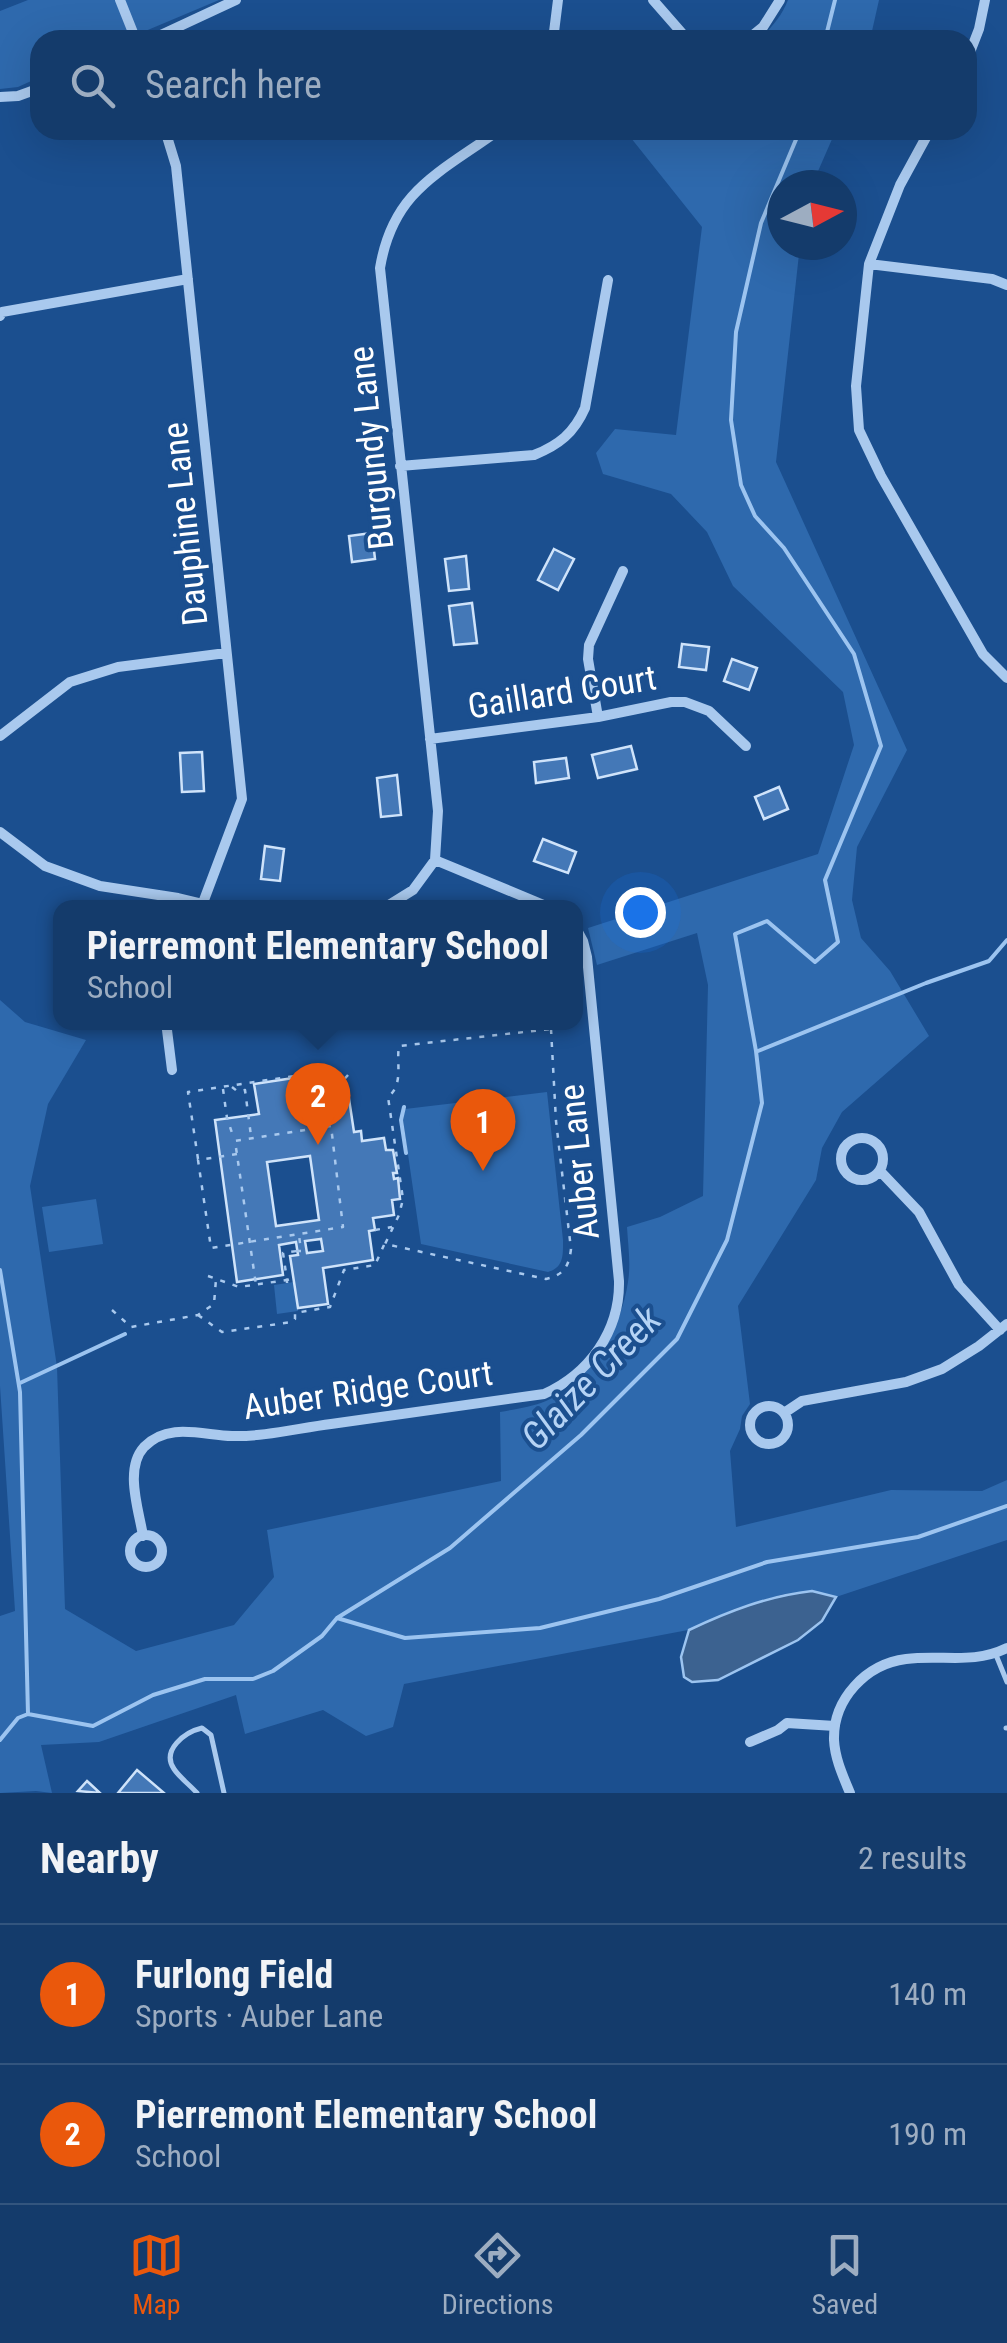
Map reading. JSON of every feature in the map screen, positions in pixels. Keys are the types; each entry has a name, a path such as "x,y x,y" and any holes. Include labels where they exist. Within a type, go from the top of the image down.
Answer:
{"street":[{"path":"120,0 132,30"},
{"path":"172,30 236,0"},
{"path":"554,30 558,0"},
{"path":"653,0 679,30"},
{"path":"759,30 780,0"},
{"path":"977,34 985,0"},
{"path":"0,97 30,92"},
{"name":"Dauphine Lane","path":"167,140 176,166 242,799 203,900"},
{"name":"Burgundy Lane","path":"435,860 438,811 380,268 392,224 415,191 485,140"},
{"path":"925,140 900,185 869,264 856,386 859,430 881,476 984,654 1007,678"},
{"path":"869,264 992,278 1007,286"},
{"path":"0,316 2,312 188,279"},
{"path":"400,466 534,454 553,447 566,436 578,424 585,408 608,280"},
{"path":"598,717 589,645 623,572"},
{"path":"0,736 70,682 118,667 226,653"},
{"name":"Gaillard Court","path":"430,739 685,702 709,711 746,746"},
{"path":"0,832 46,866 100,886 184,900"},
{"path":"397,900 414,890 435,860 532,900"},
{"name":"Auber Lane","path":"583,941 619,1281 616,1316 609,1332"},
{"path":"167,1030 172,1070"},
{"path":"856,1138 877,1142 884,1156 880,1170 866,1180 852,1178 841,1163 843,1148 856,1138"},
{"path":"784,1413 802,1400 906,1382 927,1374 963,1357 1003,1327 950,1271 919,1212 880,1170"},
{"name":"Auber Ridge Court","path":"143,1536 135,1467 140,1451 164,1435 193,1431 244,1436 544,1394 571,1379 596,1354 609,1332"},
{"path":"850,1793 837,1757 835,1726 842,1703 865,1675 905,1659 970,1659 1007,1648"},
{"path":"750,1742 787,1723 835,1726"}],"lane":[{"path":"995,1652 1007,1682"},
{"path":"197,1793 172,1767 170,1755 190,1731 202,1728 211,1736 224,1793"}],"path":[{"path":"198,1315 222,1332 292,1322 295,1312 330,1307 344,1270 375,1265 404,1199 388,1097 398,1082 399,1046 541,1030"},
{"path":"384,1244 546,1279 566,1269 571,1249 550,1030"},
{"path":"235,1141 331,1126 343,1226 211,1248 188,1092 301,1075 302,1082 340,1084 348,1075"},
{"path":"316,1081 322,1127"},
{"path":"231,1086 237,1091 245,1090 252,1138"},
{"path":"223,1087 256,1284"},
{"path":"198,1160 236,1154"},
{"path":"375,1230 393,1227"},
{"path":"287,1281 284,1253 302,1251 299,1233"},
{"path":"341,1277 349,1276 350,1269"},
{"path":"208,1276 239,1287 294,1278"},
{"path":"112,1310 131,1328 198,1315 214,1304 216,1278"}],"shaded area":[{"path":"28,0 219,0 148,30 30,30 30,82 0,89 0,11"},
{"path":"788,0 879,0 872,30 768,30"},
{"path":"633,140 832,140 819,170 767,170 767,260 798,260 776,462 907,750 857,847 852,900 861,938 890,971 929,1036 842,1112 822,1148 816,1180 738,1306 750,1404 730,1451 736,1527 891,1490 982,1491 1007,1480 1007,1540 836,1597 812,1591 784,1594 734,1609 688,1630 404,1684 393,1727 366,1736 323,1710 245,1734 236,1695 99,1742 41,1745 52,1793 0,1793 0,1616 15,1611 0,1386 0,1000 25,1022 86,1040 48,1104 30,1186 57,1367 65,1609 136,1651 234,1625 274,1577 267,1530 501,1481 500,1412 541,1403 562,1392 590,1367 611,1335 628,1282 627,1227 660,1217 703,1196 708,985 697,933 597,965 588,928 818,854 854,745 843,692 733,586 707,532 671,494 603,474 596,453 615,429 676,435 702,227"},
{"path":"547,1092 563,1240 560,1264 548,1272 421,1244 403,1120 405,1109"},
{"path":"96,1199 103,1244 49,1252 42,1207"},
{"path":"294,1282 298,1311 277,1314 274,1285"},
{"path":"812,1591 836,1597 822,1621 798,1640 718,1680 692,1682 684,1677 681,1657 689,1630 749,1605"}],"building":[{"path":"372,533 375,559 352,562 349,536"},
{"path":"554,549 574,559 558,590 538,580"},
{"path":"466,556 469,589 449,591 445,559"},
{"path":"472,603 477,643 454,645 449,606"},
{"path":"682,644 709,647 706,670 679,667"},
{"path":"732,659 757,668 749,690 724,681"},
{"path":"631,746 637,769 598,778 592,755"},
{"path":"202,752 204,791 182,792 180,753"},
{"path":"566,758 569,778 536,783 534,762"},
{"path":"397,775 401,815 381,817 377,778"},
{"path":"779,787 788,809 764,819 755,797"},
{"path":"543,839 576,852 568,873 534,861"},
{"path":"265,846 284,849 280,881 261,879"},
{"path":"300,1077 301,1085 314,1083 316,1104 349,1099 354,1132 361,1131 362,1141 384,1138 386,1150 393,1150 397,1173 393,1173 394,1179 398,1178 400,1199 392,1200 394,1215 373,1218 375,1230 369,1231 373,1260 323,1268 328,1304 298,1308 290,1256 298,1255 296,1242 279,1245 283,1275 237,1282 215,1120 259,1114 254,1084","holes":["310,1156 319,1220 276,1226 267,1162","321,1239 323,1251 307,1253 305,1241"]},
{"path":"137,1770 164,1793 118,1793"},
{"path":"87,1781 100,1793 78,1791"}],"waterway":[{"name":"Glaize Creek","path":"828,30 835,0"},
{"name":"Glaize Creek","path":"0,1740 18,1718 28,1714 93,1726 153,1695 205,1679 253,1679 273,1671 322,1636 337,1618 450,1548 581,1435 677,1339 727,1240 762,1103 735,934 767,921 815,962 838,942 825,880 881,746 854,654 784,548 755,516 741,485 731,420 736,332 761,223 796,140"},
{"path":"758,1051 989,961 1007,940"},
{"path":"404,1107 401,1120 406,1153"},
{"path":"0,1270 20,1392 28,1714"},
{"path":"20,1383 125,1334"},
{"path":"337,1618 405,1638 540,1628 659,1599 767,1562 918,1537 1007,1506"}],"place":[{"name":"Pierremont Elementary School","path":"318,1145"},
{"name":"Furlong Field","path":"483,1171"}]}
